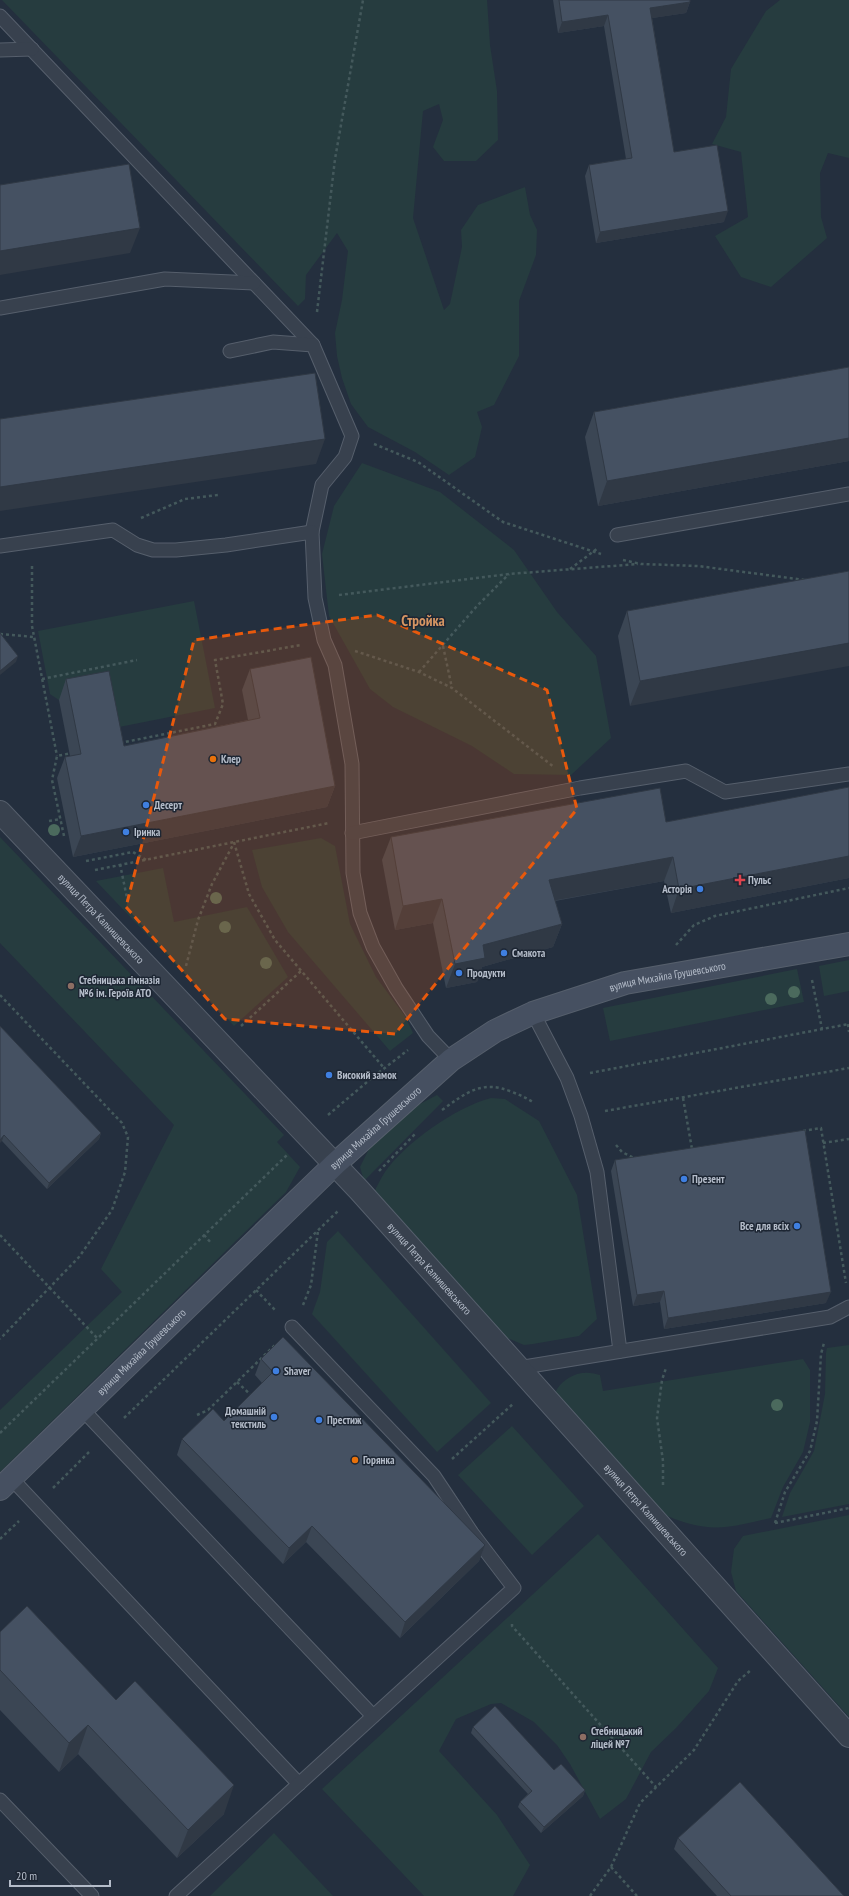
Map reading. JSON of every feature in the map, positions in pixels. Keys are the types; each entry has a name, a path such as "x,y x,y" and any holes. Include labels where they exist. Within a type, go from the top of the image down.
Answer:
{"street":[{"name":"вулиця Петра Калнишевського","path":"0,812 335,1164 849,1736"},
{"name":"вулиця Михайла Грушевського","path":"6,1483 335,1164 451,1060 495,1031 533,1013 625,983 849,944"}],"lane":[{"path":"0,16 313,345 352,436 345,457 322,485 312,532 315,598 324,640 335,665 352,764 353,873 360,913 373,947 396,988 424,1030 451,1060"},
{"path":"0,50 32,49"},
{"path":"0,308 166,279 254,283"},
{"path":"230,351 273,342 313,345"},
{"path":"616,535 849,494"},
{"path":"0,546 113,530 137,545 153,550 176,550 226,545 312,532"},
{"path":"352,833 580,788 686,771 726,792 849,774"},
{"path":"533,1013 567,1078 581,1116 597,1172 620,1351"},
{"path":"518,1368 830,1317 849,1307"},
{"path":"176,1896 514,1588 472,1533 434,1476 292,1327"},
{"path":"82,1409 374,1716"},
{"path":"6,1483 36,1504 298,1784"},
{"path":"0,1800 92,1896"}],"path":[{"path":"313,345 335,159 363,0"},
{"path":"113,530 185,499 218,494"},
{"path":"570,570 616,535"},
{"path":"32,542 34,594 32,626 57,756 52,780 61,819"},
{"path":"315,598 509,574 641,564"},
{"path":"419,672 477,606 509,574"},
{"path":"0,634 34,637"},
{"path":"117,743 215,724 223,704 215,660 324,640 419,672 452,688 580,788"},
{"path":"443,645 452,688"},
{"path":"42,679 138,660"},
{"path":"57,756 80,751"},
{"path":"90,871 353,818"},
{"path":"185,971 198,920 212,884 234,842"},
{"path":"234,842 249,894 275,940 384,1068"},
{"path":"81,862 133,852 146,860"},
{"path":"120,864 129,910"},
{"path":"673,948 694,925 715,916 849,888"},
{"path":"239,1027 301,971"},
{"path":"812,978 822,1029"},
{"path":"0,995 122,1123 128,1137 125,1172 112,1210 79,1257 0,1339"},
{"path":"567,1078 848,1024 849,1032"},
{"path":"581,1116 849,1068"},
{"path":"438,1112 466,1092 482,1087 501,1087 534,1103"},
{"path":"683,1098 692,1149"},
{"path":"375,1175 422,1127"},
{"path":"798,1132 821,1128 846,1288"},
{"path":"823,1143 849,1139"},
{"path":"612,1142 622,1152 633,1158 641,1157"},
{"path":"685,1150 700,1148"},
{"path":"0,1433 289,1153"},
{"path":"0,1539 340,1209"},
{"path":"197,1414 208,1410 292,1327 302,1308 311,1285 318,1231"},
{"path":"0,1235 97,1338"},
{"path":"204,1235 215,1247"},
{"path":"830,1317 821,1354 817,1421 810,1451 785,1492 775,1523 849,1508"},
{"path":"653,1518 663,1496 663,1461 658,1410 662,1380 674,1342"},
{"path":"237,1382 256,1400"},
{"path":"467,1446 505,1411"},
{"path":"514,1588 512,1626 656,1787"},
{"path":"590,1896 611,1867 640,1803 694,1750 738,1681"},
{"path":"611,1867 637,1896"}],"highlighted area":[{"path":"377,615 547,690 577,809 395,1034 225,1019 126,907 194,640"}],"green space":[{"path":"2,0 487,0 490,45 497,91 498,140 476,161 444,161 433,147 443,120 439,104 423,111 413,218 444,310 450,304 462,247 461,230 478,205 525,187 530,215 537,230 536,255 519,301 519,356 494,405 477,412 482,427 475,457 449,475 415,452 368,427 351,404 342,378 337,356 335,333 342,300 348,251 337,233 306,275 305,299 298,306"},
{"path":"780,0 849,0 849,158 828,153 820,173 821,217 827,238 771,287 741,277 715,236 748,217 741,152 712,144 726,117 731,69 766,11"},
{"path":"362,463 440,492 514,550 557,612 596,656 611,738 571,775 514,774 472,746 393,707 370,689 329,616 322,554 334,506"},
{"path":"194,601 215,708 109,729 101,692 59,700 50,694 38,631"},
{"path":"0,837 284,1135 277,1142 300,1167 286,1192 0,1472 0,1410 122,1292 101,1269 174,1125 0,943"},
{"path":"321,838 335,846 350,924 376,977 405,1016 413,1033 390,1051 288,932 262,887 252,850"},
{"path":"163,868 174,922 247,907 288,977 234,1026 96,881"},
{"path":"849,960 849,991 824,996 819,966"},
{"path":"797,969 804,1002 610,1041 603,1008"},
{"path":"437,1095 443,1101 364,1181 360,1167 369,1149 401,1114"},
{"path":"491,1098 505,1099 539,1121 577,1195 597,1319 579,1336 524,1345 500,1335 373,1194 383,1175 394,1161 418,1138 462,1109"},
{"path":"338,1231 491,1403 437,1452 312,1314 320,1292 327,1242"},
{"path":"849,1345 849,1504 782,1517 790,1493 814,1451 825,1394 827,1348"},
{"path":"803,1359 810,1370 810,1422 803,1452 783,1487 771,1518 730,1526 706,1527 694,1525 665,1515 555,1394 559,1386 566,1379 580,1373 600,1375 603,1391"},
{"path":"512,1426 584,1506 532,1555 458,1475"},
{"path":"849,1515 849,1717 736,1591 731,1572 734,1549 743,1536"},
{"path":"598,1534 718,1668 709,1691 676,1728 651,1752 626,1799 600,1819 570,1764 557,1745 534,1722 501,1703 491,1704 456,1719 439,1751 497,1815 530,1865 513,1896 424,1896 322,1789"},
{"path":"274,1833 333,1896 210,1896"}],"building":[{"path":"559,0 690,0 690,2 650,8 674,152 717,145 728,211 600,232 589,165 632,158 608,15 562,22"},
{"path":"129,164 140,228 0,251 0,185"},
{"path":"849,367 849,438 607,481 594,412"},
{"path":"315,373 325,439 0,487 0,419"},
{"path":"849,571 849,643 640,681 627,611"},
{"path":"0,633 18,656 0,671"},
{"path":"311,657 335,786 81,836 65,757 81,754 66,679 109,671 124,746 260,718 250,669"},
{"path":"849,787 849,856 679,889 673,857 549,880 562,924 483,945 485,958 455,964 442,899 403,906 391,837 660,788 666,822"},
{"path":"0,1026 101,1133 49,1183 4,1135 0,1140"},
{"path":"805,1130 831,1292 668,1318 664,1291 637,1295 615,1160"},
{"path":"283,1337 485,1545 405,1622 312,1526 289,1548 182,1439 213,1409 224,1421 273,1372 261,1359"},
{"path":"27,1606 116,1700 135,1681 234,1785 188,1830 88,1725 69,1743 0,1670 0,1632"},
{"path":"495,1706 554,1770 561,1764 585,1790 544,1827 520,1802 532,1791 473,1727"},
{"path":"740,1782 844,1896 731,1896 678,1838"}],"place":[{"name":"Клер","path":"213,759"},
{"name":"Десерт","path":"146,805"},
{"name":"Іринка","path":"126,832"},
{"name":"Пульс","path":"740,880"},
{"name":"Асторія","path":"700,889"},
{"name":"Смакота","path":"504,953"},
{"name":"Продукти","path":"459,973"},
{"name":"Стебницька гімназія №6 ім. Героїв АТО","path":"71,986"},
{"name":"Високий замок","path":"329,1075"},
{"name":"Презент","path":"684,1179"},
{"name":"Все для всіх","path":"797,1226"},
{"name":"Shaver","path":"276,1371"},
{"name":"Домашній текстиль","path":"274,1417"},
{"name":"Престиж","path":"319,1420"},
{"name":"Горянка","path":"355,1460"},
{"name":"Стебницький ліцей №7","path":"583,1737"}],"district":[{"name":"Стройка","path":"423,620"}]}
